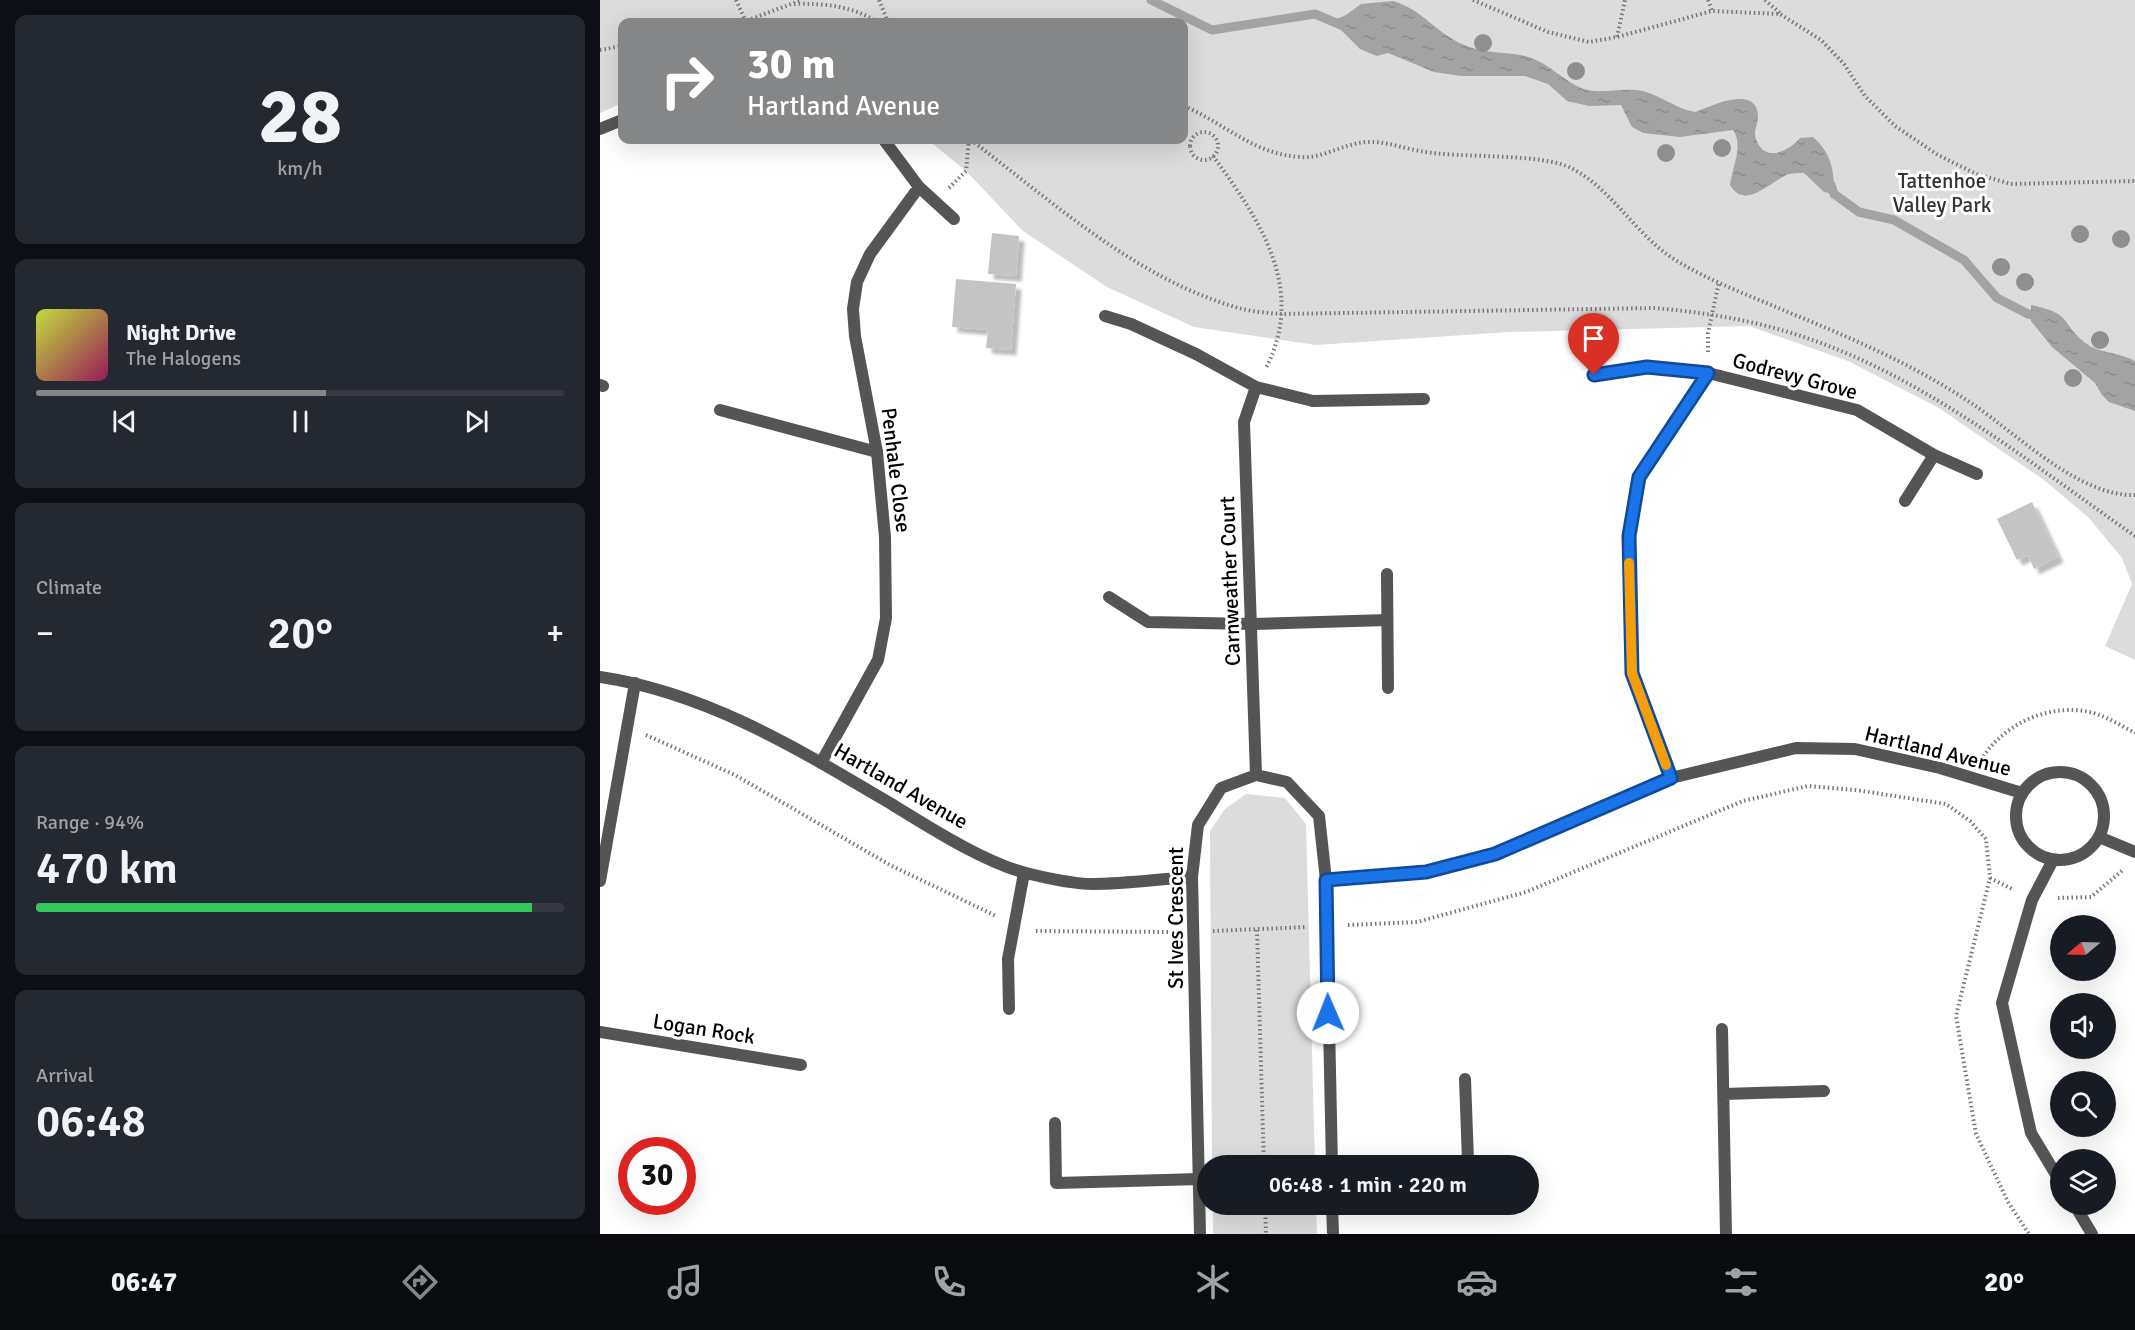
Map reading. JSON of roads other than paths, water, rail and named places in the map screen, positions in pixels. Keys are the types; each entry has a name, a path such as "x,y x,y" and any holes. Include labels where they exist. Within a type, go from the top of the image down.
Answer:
{"street":[{"path":"600,129 618,122"},
{"path":"887,144 919,187 954,219"},
{"name":"Penhale Close","path":"821,763 878,660 886,618 885,537 877,452 855,336 853,309 855,291 870,254 919,187"},
{"path":"1105,316 1131,324 1196,354 1256,387 1313,401 1424,399"},
{"name":"Godrevy Grove","path":"1594,375 1647,367 1708,373 1857,410 1934,455 1977,474"},
{"name":"Godrevy Grove","path":"1671,778 1632,673 1629,536 1639,477 1708,373"},
{"name":"Carnweather Court","path":"1256,387 1244,422 1256,775"},
{"path":"720,410 877,452"},
{"path":"1905,501 1934,455"},
{"path":"1387,574 1388,688"},
{"path":"1109,597 1148,622 1252,624 1387,620"},
{"name":"Hartland Avenue","path":"600,677 635,682 728,713 821,763 918,821 989,858 1024,873 1091,884 1192,877"},
{"path":"600,881 635,682"},
{"name":"Hartland Avenue","path":"1326,880 1426,872 1495,854 1671,778 1796,748 1855,749 1971,777 2022,793"},
{"path":"2060,772 2075,774 2088,782 2098,793 2104,807 2104,822 2099,837 2091,848 2080,856 2053,860 2039,855 2028,846 2020,834 2016,821 2022,793 2032,782 2045,774 2060,772"},
{"path":"1256,775 1287,782 1319,816 1326,880 1325,926 1332,1155"},
{"name":"St Ives Crescent","path":"1199,1155 1192,877 1197,825 1221,788 1256,775"},
{"path":"2099,837 2135,852"},
{"path":"2050,1165 2031,1133 2002,1003 2032,900 2053,860"},
{"path":"1009,1010 1008,959 1024,873"},
{"path":"1722,1029 1726,1234"},
{"name":"Logan Rock","path":"600,1032 801,1065"},
{"path":"1465,1079 1468,1155"},
{"path":"1724,1094 1824,1091"},
{"path":"1055,1123 1056,1183 1197,1179"},
{"name":"St Ives Crescent","path":"1200,1215 1200,1234"},
{"path":"1332,1215 1333,1234"},
{"path":"2081,1215 2092,1234"}],"water":[{"path":"1393,1 1413,10 1462,44 1486,51 1525,56 1548,66 1587,90 1644,91 1695,112 1731,100 1750,101 1756,106 1758,116 1756,139 1765,151 1776,153 1783,151 1800,138 1813,137 1819,143 1831,163 1834,194 1824,192 1804,173 1800,173 1789,174 1758,192 1743,195 1736,192 1730,185 1737,150 1733,130 1680,137 1643,133 1632,127 1621,105 1589,106 1567,101 1548,84 1525,76 1461,76 1434,72 1388,53 1377,56 1360,49 1332,21 1346,15 1361,4"},
{"path":"2031,305 2045,308 2061,316 2078,337 2091,347 2135,361 2135,411 2109,402 2095,383 2052,347 2031,321"}],"waterway":[{"path":"1151,0 1188,18"},
{"path":"1188,18 1212,30 1315,14 1341,25"},
{"path":"1831,185 1834,194 1859,212 1894,220 1964,260 1997,298 2028,314 2042,317"}],"park label":[{"name":"Tattenhoe Valley Park","path":"1942,193"}]}
